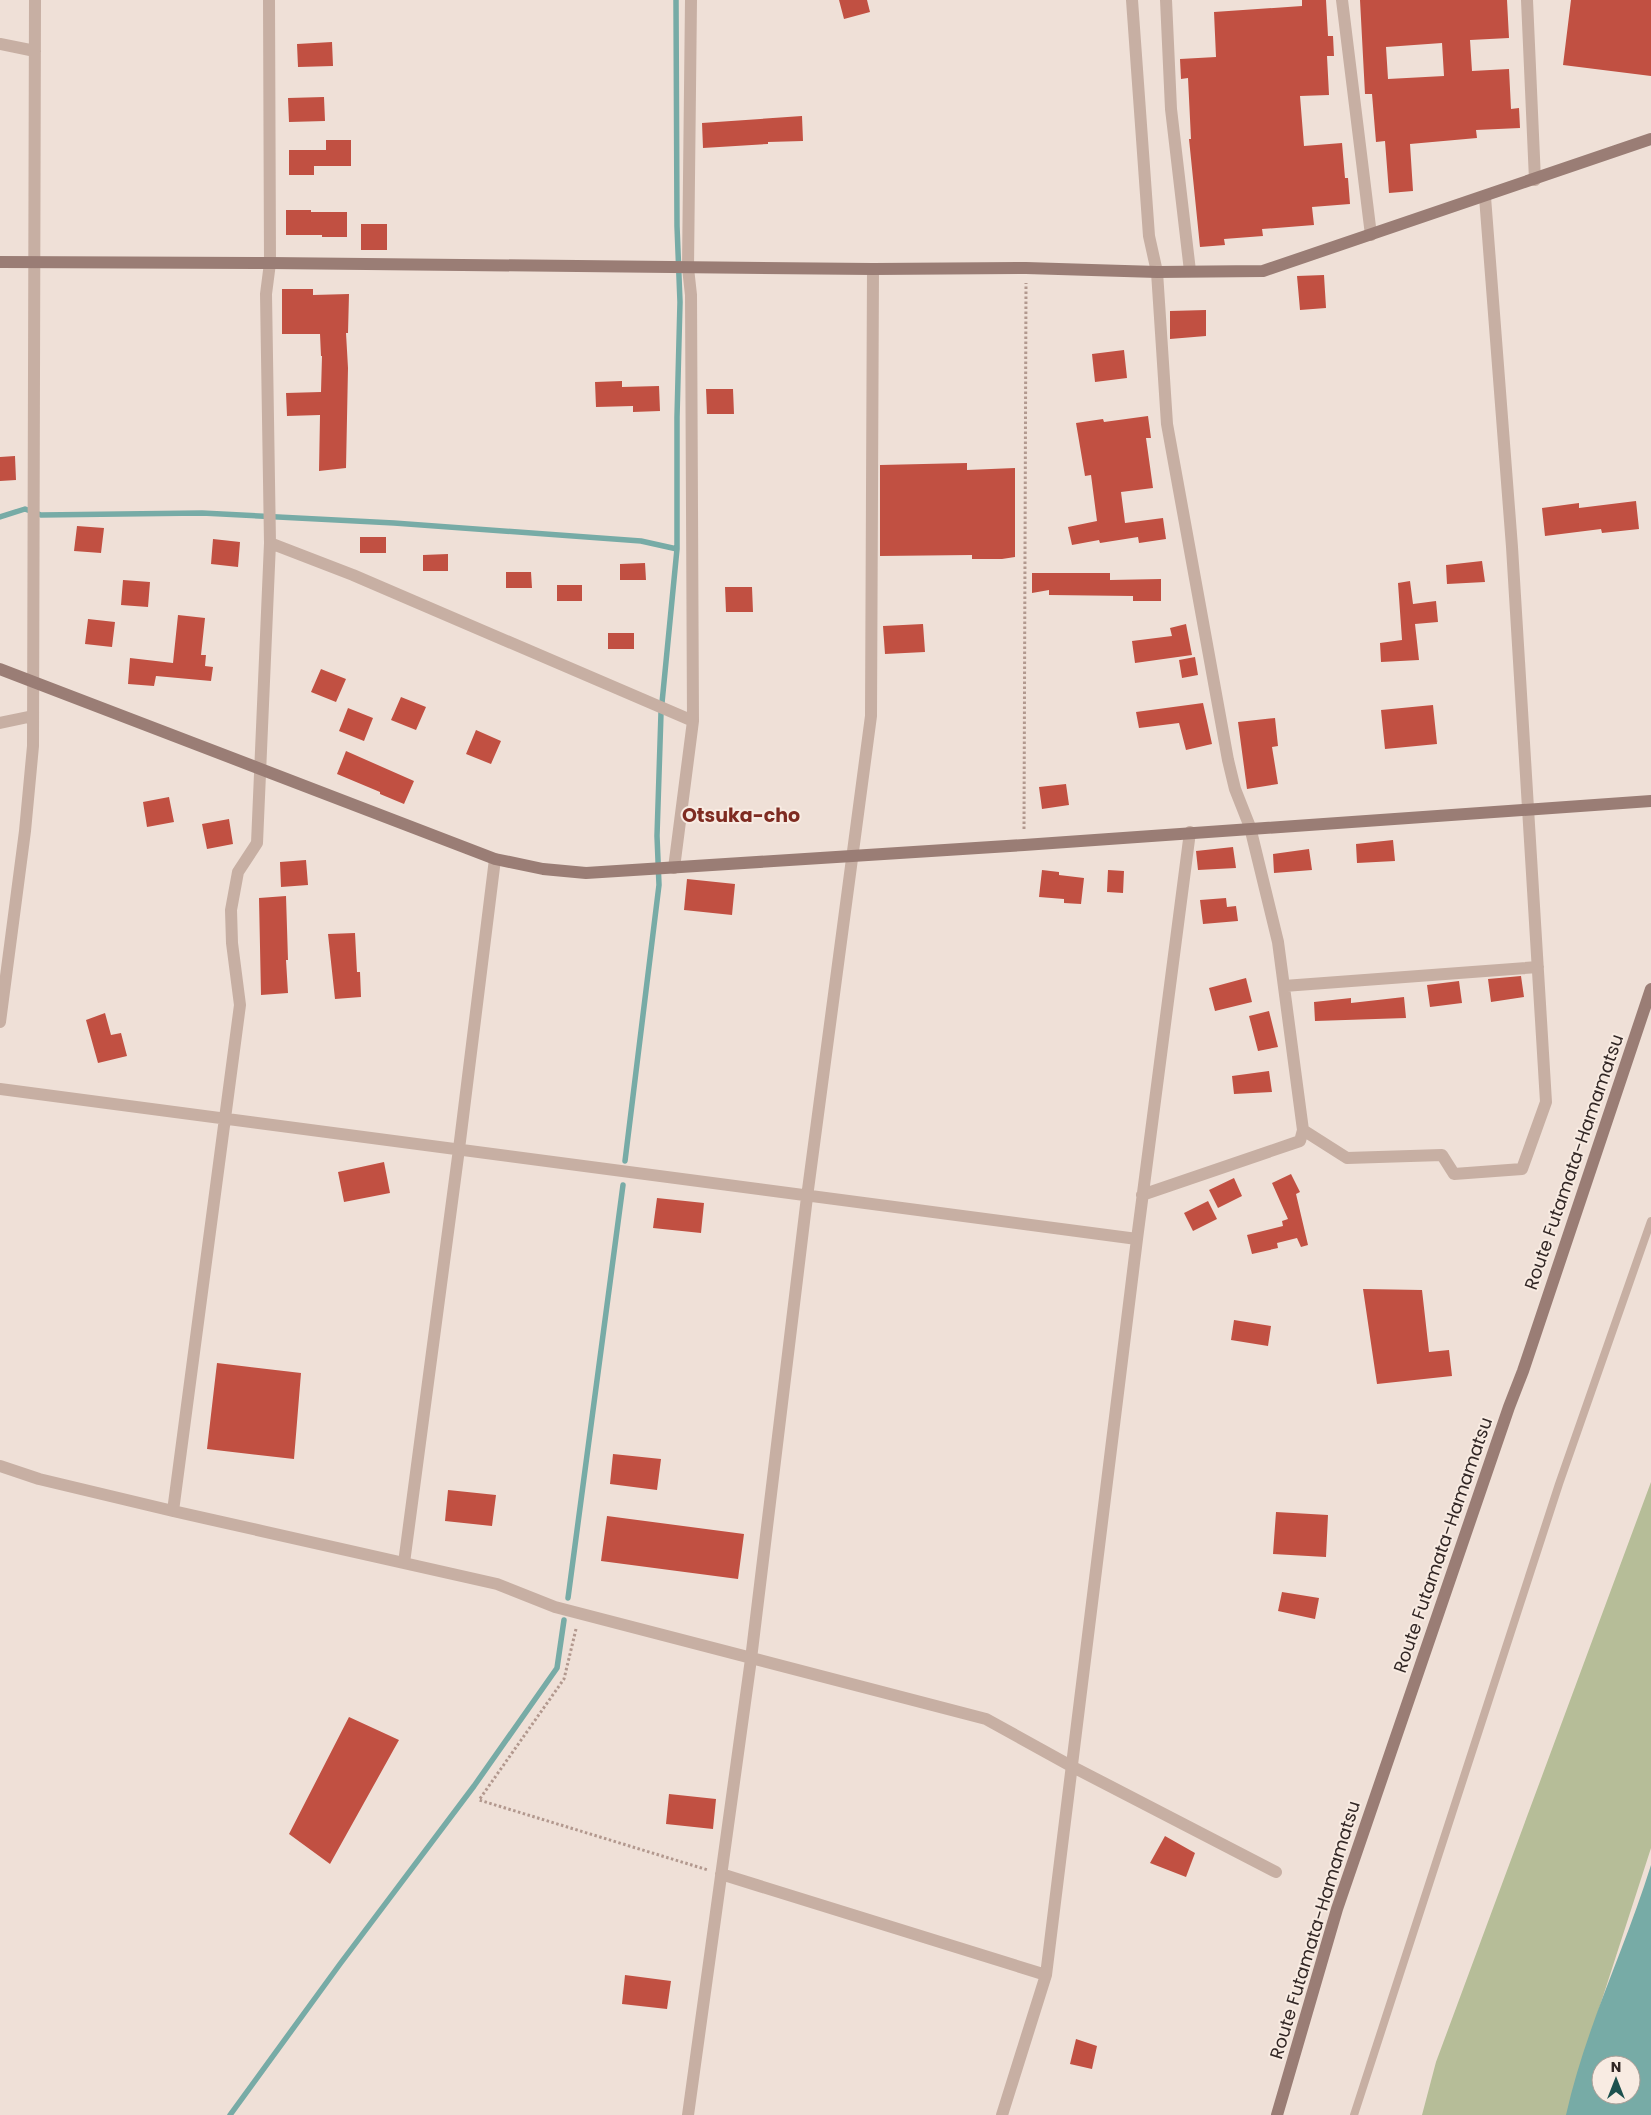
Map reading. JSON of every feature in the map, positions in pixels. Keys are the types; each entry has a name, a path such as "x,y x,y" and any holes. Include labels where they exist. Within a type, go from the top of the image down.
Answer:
{"street":[{"path":"0,1022 3,977 25,831 33,746 34,0"},
{"path":"173,1511 240,1005 232,943 231,910 238,872 258,843 270,543 266,294 270,263 269,0"},
{"path":"674,868 694,721 691,295 688,268 691,0"},
{"path":"1132,0 1149,236 1157,272 1166,424 1228,760 1235,789 1250,827 1278,942 1303,1130 1300,1141 1142,1195"},
{"path":"1166,0 1171,109 1190,271"},
{"path":"1342,0 1371,235"},
{"path":"1527,0 1535,180"},
{"path":"0,44 35,51"},
{"path":"0,262 688,268 1026,268 1157,272 1263,271 1651,139"},
{"path":"1303,1130 1347,1158 1442,1156 1454,1174 1522,1169 1546,1102 1512,547 1485,197"},
{"path":"688,2115 751,1659 807,1196 870,716 873,269"},
{"path":"270,543 362,579 694,721"},
{"path":"0,668 495,859 543,869 586,873 1024,845 1250,827 1651,801"},
{"path":"0,723 33,716"},
{"path":"1002,2115 1046,1975 1142,1195 1190,832"},
{"path":"404,1563 495,859"},
{"path":"1284,986 1538,967"},
{"name":"Route Futamata-Hamamatsu","path":"1277,2115 1336,1909 1523,1371 1651,990"},
{"path":"0,1089 225,1120 459,1149 649,1177 1137,1238"},
{"path":"0,1466 39,1479 173,1511 497,1584 555,1607 986,1719 1071,1766 1276,1872"},
{"path":"721,1874 1046,1975"}],"lane":[{"path":"1354,2115 1553,1503 1651,1221"}],"path":[{"path":"1024,845 1026,268"},
{"path":"579,1613 564,1679 479,1800 721,1874"}],"green space":[{"path":"1651,1482 1651,1848 1597,2015 1570,2115 1422,2115 1436,2062"}],"water":[{"path":"1651,1865 1651,2115 1566,2115 1594,2020"}],"building":[{"path":"839,0 867,0 870,12 844,19"},
{"path":"1302,0 1326,0 1328,36 1333,36 1334,56 1327,56 1329,95 1300,96 1304,146 1342,143 1345,178 1348,178 1350,204 1312,207 1314,225 1262,229 1263,236 1224,239 1225,245 1200,247 1189,139 1191,139 1188,78 1181,79 1180,59 1216,57 1214,12 1302,6"},
{"path":"1360,0 1507,0 1509,38 1470,40 1472,71 1509,69 1511,109 1519,108 1520,128 1476,130 1477,138 1410,144 1413,191 1389,193 1385,141 1376,142 1372,94 1365,94","holes":["1442,43 1444,76 1388,79 1386,47"]},
{"path":"1571,0 1651,0 1651,76 1563,65"},
{"path":"332,42 333,66 298,67 297,44"},
{"path":"324,97 325,121 289,122 288,98"},
{"path":"802,116 803,141 703,148 702,123"},
{"path":"326,140 351,140 351,166 314,166 314,175 289,175 289,150 326,150"},
{"path":"286,210 347,212 347,237 286,235"},
{"path":"361,224 387,224 387,250 361,250"},
{"path":"1324,275 1326,308 1300,310 1297,276"},
{"path":"282,289 313,289 313,295 349,294 348,333 346,333 348,368 346,468 319,471 320,415 287,416 286,393 321,392 322,356 320,334 282,334"},
{"path":"1206,310 1206,336 1170,339 1170,311"},
{"path":"1124,350 1127,378 1095,382 1092,354"},
{"path":"622,381 622,387 659,386 660,411 633,412 633,406 596,407 595,382"},
{"path":"706,389 733,389 734,414 707,414"},
{"path":"1148,416 1151,438 1146,438 1153,488 1121,492 1125,523 1163,518 1166,539 1139,543 1138,537 1100,543 1099,540 1072,545 1068,527 1097,521 1091,475 1085,476 1076,423 1103,419 1104,422"},
{"path":"15,456 16,480 0,481 0,457"},
{"path":"967,463 967,470 1015,468 1015,557 972,559 972,555 880,556 880,465"},
{"path":"1636,501 1639,529 1602,533 1601,529 1545,536 1542,508 1579,503 1579,508"},
{"path":"77,526 104,528 101,553 74,551"},
{"path":"360,537 386,537 386,553 360,553"},
{"path":"213,539 240,542 238,567 211,564"},
{"path":"448,554 448,571 423,571 423,555"},
{"path":"1482,561 1485,582 1447,584 1446,565"},
{"path":"645,563 646,580 620,580 620,564"},
{"path":"506,572 531,572 532,588 506,588"},
{"path":"1032,573 1110,573 1110,580 1161,579 1161,601 1133,601 1133,596 1049,595 1049,590 1032,593"},
{"path":"123,580 150,582 148,607 121,605"},
{"path":"1410,581 1413,604 1436,601 1438,622 1415,624 1419,660 1381,662 1380,643 1402,640 1398,583"},
{"path":"557,585 582,585 582,601 557,601"},
{"path":"725,587 752,587 753,612 726,612"},
{"path":"178,615 205,618 201,655 206,655 205,666 213,667 211,681 156,676 154,686 128,684 130,658 173,663"},
{"path":"88,619 115,622 112,647 85,644"},
{"path":"923,624 925,652 885,654 883,626"},
{"path":"1186,624 1192,655 1135,663 1132,641 1172,636 1170,628"},
{"path":"608,633 634,633 634,649 608,649"},
{"path":"1195,657 1198,675 1182,678 1179,660"},
{"path":"321,669 346,679 336,702 311,692"},
{"path":"401,697 426,707 416,730 391,720"},
{"path":"1203,703 1212,744 1186,750 1179,723 1139,728 1136,712"},
{"path":"1433,705 1437,744 1385,749 1381,710"},
{"path":"348,708 373,718 364,741 339,731"},
{"path":"1275,718 1278,746 1272,747 1278,784 1247,789 1238,722"},
{"path":"476,730 501,741 491,764 466,754"},
{"path":"346,751 414,781 404,804 337,774"},
{"path":"1066,784 1069,805 1042,809 1039,787"},
{"path":"169,797 174,822 147,827 143,802"},
{"path":"229,819 233,844 207,849 202,824"},
{"path":"1393,840 1395,861 1357,863 1356,844"},
{"path":"1233,847 1236,868 1198,870 1196,851"},
{"path":"1309,849 1312,870 1274,873 1273,854"},
{"path":"306,860 308,885 281,887 280,862"},
{"path":"1042,870 1059,872 1059,875 1084,878 1081,904 1064,903 1064,899 1039,897"},
{"path":"1108,870 1124,871 1123,893 1107,892"},
{"path":"687,879 735,884 732,915 684,910"},
{"path":"286,896 288,993 261,995 259,898"},
{"path":"1226,898 1227,907 1236,906 1238,921 1203,924 1200,900"},
{"path":"355,933 357,972 360,972 361,997 335,999 328,934"},
{"path":"1521,976 1524,997 1491,1002 1488,979"},
{"path":"1246,978 1252,1002 1215,1011 1209,988"},
{"path":"1459,981 1462,1003 1430,1007 1427,985"},
{"path":"1404,997 1406,1018 1315,1021 1314,1002 1351,998 1351,1003"},
{"path":"1269,1011 1278,1047 1258,1051 1249,1016"},
{"path":"105,1013 111,1035 121,1033 127,1056 98,1063 86,1020"},
{"path":"1269,1071 1272,1092 1234,1094 1232,1076"},
{"path":"384,1162 390,1193 344,1202 338,1172"},
{"path":"1291,1174 1300,1192 1296,1194 1308,1245 1301,1247 1297,1238 1277,1243 1278,1248 1252,1254 1247,1235 1283,1226 1282,1221 1288,1219 1272,1183"},
{"path":"1234,1178 1242,1196 1218,1208 1209,1190"},
{"path":"657,1198 704,1203 701,1233 653,1228"},
{"path":"1208,1201 1217,1219 1193,1231 1184,1213"},
{"path":"1363,1289 1422,1290 1429,1352 1449,1350 1452,1376 1377,1384"},
{"path":"1234,1320 1271,1326 1268,1346 1231,1340"},
{"path":"217,1363 301,1373 294,1459 207,1449"},
{"path":"613,1454 661,1459 657,1490 610,1484"},
{"path":"448,1490 496,1495 492,1526 445,1521"},
{"path":"1276,1512 1328,1515 1326,1557 1273,1554"},
{"path":"607,1516 744,1534 738,1579 601,1561"},
{"path":"1282,1592 1319,1598 1315,1619 1278,1611"},
{"path":"349,1717 399,1740 330,1864 289,1834"},
{"path":"669,1794 716,1799 713,1829 666,1824"},
{"path":"1165,1836 1195,1853 1186,1877 1150,1863"},
{"path":"625,1975 671,1981 667,2009 622,2004"},
{"path":"1076,2039 1097,2046 1092,2069 1070,2064"}],"waterway":[{"path":"625,1161 659,885 657,836 661,713 677,549 677,417 680,302 677,226 676,0"},
{"path":"0,517 25,509 41,515 202,513 394,523 641,541 677,549"},
{"path":"568,1598 623,1185"},
{"path":"230,2115 340,1964 474,1786 557,1668 564,1620"}],"district":[{"name":"Otsuka-cho","path":"741,815"}]}
